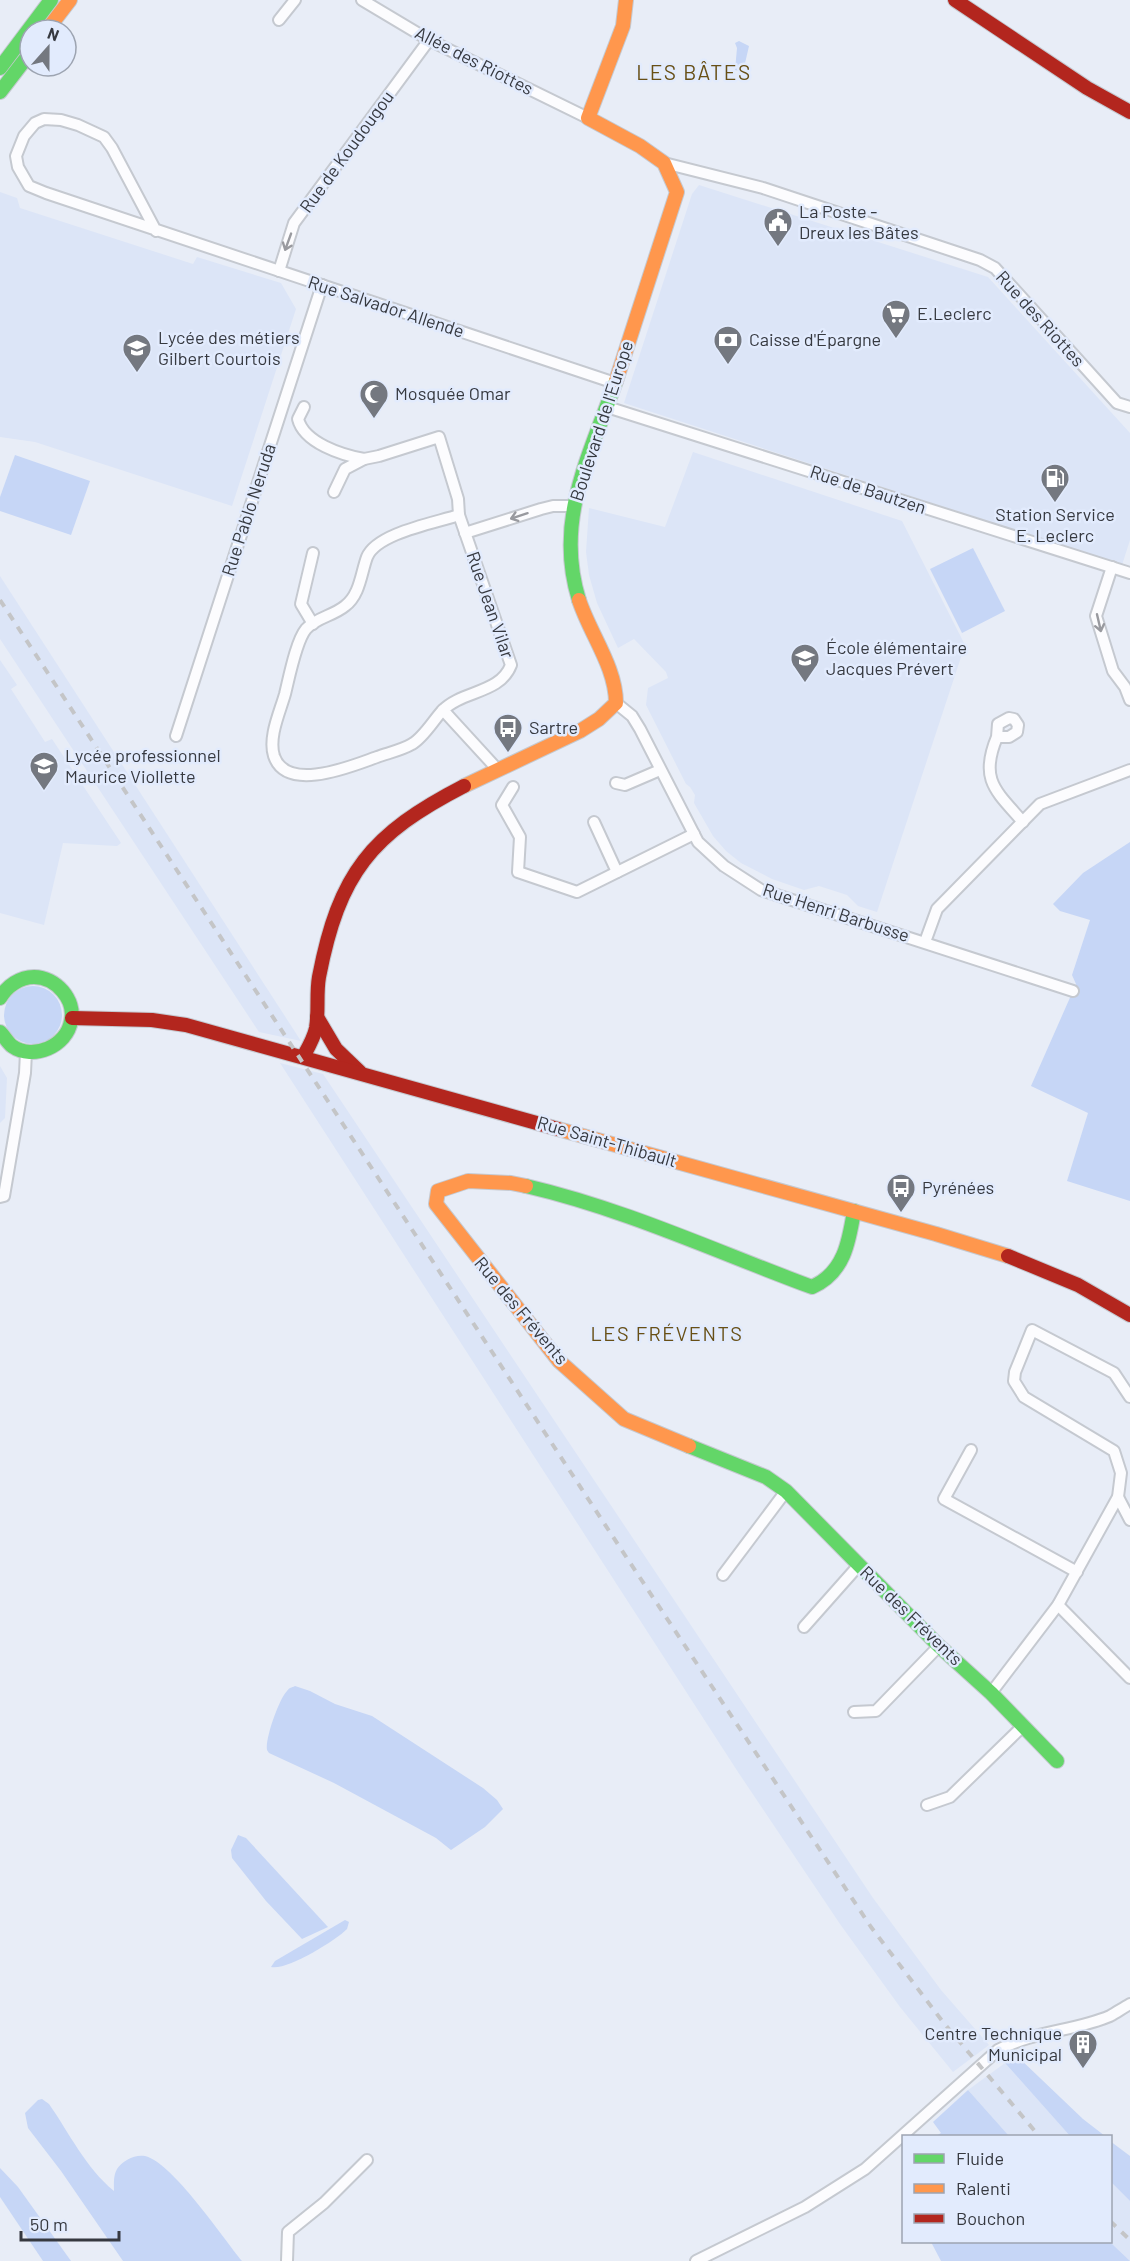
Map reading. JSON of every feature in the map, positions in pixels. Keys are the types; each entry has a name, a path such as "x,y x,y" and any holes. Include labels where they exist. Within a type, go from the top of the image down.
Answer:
{"street":[{"path":"0,68 51,0"},
{"path":"57,18 70,0"},
{"path":"279,21 296,0"},
{"name":"Allée des Riottes","path":"362,0 429,40 588,118"},
{"path":"626,0 623,26 588,118 640,146 664,163"},
{"path":"955,0 1088,88 1130,112"},
{"name":"Rue de Koudougou","path":"279,271 294,223 429,40"},
{"path":"0,92 18,69"},
{"name":"Rue Salvador Allende","path":"156,231 104,137 78,125 61,120 44,119 35,123 24,136 18,146 16,156 18,166 30,186 156,231 615,383"},
{"name":"Boulevard de l'Europe","path":"616,703 616,688 574,587 569,557 574,506 677,192 664,163"},
{"name":"Rue des Riottes","path":"664,163 763,188 980,260 995,268 1117,403 1130,407"},
{"name":"Rue Pablo Neruda","path":"176,736 322,285"},
{"path":"304,407 298,419 300,427 310,436 329,449 345,456 364,459"},
{"name":"Rue de Bautzen","path":"607,407 1130,573"},
{"name":"Rue Jean Vilar","path":"313,624 305,630 296,655 273,737 274,756 281,767 295,773 311,775 336,772 413,744 453,701 499,683 507,675 511,664 459,515 458,499 439,437 364,459"},
{"path":"334,492 345,469 364,459"},
{"name":"Rue Jean Vilar","path":"465,533 553,506 574,506"},
{"path":"313,553 301,604 313,624 321,617 345,607 354,596 372,548 387,538 459,515"},
{"path":"1112,567 1096,616 1113,671 1125,687 1130,700"},
{"path":"303,1057 316,1023 319,979 331,928 362,862 381,840 461,787 594,723 616,703"},
{"name":"Rue Henri Barbusse","path":"616,703 632,716 698,842 724,866 761,890 1073,991"},
{"path":"443,710 498,770"},
{"path":"997,737 992,751 990,772 992,786 1023,822"},
{"path":"616,783 625,785 660,770"},
{"path":"925,942 937,909 1040,804 1130,770"},
{"path":"513,787 502,805 520,837 518,872 577,892 694,834"},
{"path":"594,822 617,872"},
{"path":"0,1032 7,1042 26,1052 47,1051 57,1046 64,1038 72,1018 71,1007 66,996 49,980 38,977 22,979 8,987 1,995"},
{"name":"Rue Saint-Thibault","path":"72,1018 152,1020 174,1023 854,1211 999,1252 1074,1285 1130,1315"},
{"path":"316,1023 332,1066"},
{"path":"316,1023 336,1049 362,1074"},
{"path":"2,1197 25,1073 26,1052"},
{"name":"Rue des Frévents","path":"854,1211 850,1234 837,1271 824,1284 812,1287 652,1224 558,1193 510,1182 470,1180 447,1183 438,1191 436,1204 460,1238 559,1361 624,1419 766,1477 786,1491 939,1646 991,1693 1057,1761"},
{"path":"991,1693 1058,1605 1118,1497 1121,1473 1114,1451 1024,1397 1014,1382 1015,1372 1032,1330 1114,1373 1130,1397"},
{"path":"971,1450 944,1499 1077,1572"},
{"path":"723,1575 786,1491"},
{"path":"1118,1497 1130,1520"},
{"path":"804,1627 859,1565"},
{"path":"1058,1605 1130,1678"},
{"path":"854,1712 876,1711 939,1646"},
{"path":"927,1805 950,1797 1023,1726"},
{"path":"903,2135 998,2050 1011,2043 1108,2016 1130,2004"},
{"path":"696,2261 805,2207 865,2169 902,2136"},
{"path":"287,2261 288,2232 324,2203 367,2160"}],"shaded area":[{"path":"739,41 749,46 743,72 735,70 737,48 735,43"},
{"path":"699,185 988,277 1130,433 1130,540 1122,565 624,403 692,194"},
{"name":"Lycée des métiers Gilbert Courtois","path":"0,192 17,198 20,208 193,264 197,257 281,283 296,309 232,506 35,442 0,437"},
{"name":"École élémentaire Jacques Prévert","path":"693,452 902,521 965,645 877,912 858,906 847,895 819,886 804,890 772,879 741,863 726,851 713,836 694,803 695,795 686,784 646,705 648,688 668,678 666,672 634,639 618,648 597,603 589,575 586,552 589,508 665,527"},
{"path":"15,455 90,481 71,535 0,511 0,497"},
{"path":"973,548 1005,611 962,633 930,569"},
{"path":"0,576 301,1041 259,1032 0,639"},
{"name":"Lycée professionnel Maurice Viollette","path":"0,660 17,685 11,689 45,742 52,739 121,843 117,846 63,843 44,925 0,913"},
{"path":"1130,842 1130,1201 1067,1181 1088,1113 1031,1086 1076,984 1072,975 1090,920 1060,911 1053,904 1083,873"},
{"path":"27,986 39,986 54,994 62,1009 62,1021 54,1036 39,1044 27,1044 12,1036 4,1021 4,1009 12,994"},
{"path":"280,1063 323,1074 873,1898 941,1990 989,2045 953,2072 900,2007 840,1924 738,1772"},
{"path":"0,1066 7,1078 5,1118 0,1123"},
{"path":"295,1686 335,1704 372,1716 483,1788 497,1800 503,1809 485,1827 451,1850 436,1838 334,1783 269,1753 267,1750 268,1737 277,1710 287,1691"},
{"path":"238,1835 246,1838 328,1927 302,1939 266,1901 232,1858 231,1850"},
{"path":"345,1920 349,1922 347,1929 332,1941 298,1960 271,1967 275,1961"},
{"path":"1018,2057 1083,2119 1104,2135 1069,2135 1005,2063"},
{"path":"1005,2063 1069,2135 1008,2135 968,2090"},
{"path":"968,2090 1008,2135 938,2135 941,2133 933,2122"},
{"path":"42,2099 49,2104 95,2172 114,2191 116,2172 125,2161 133,2157 145,2156 156,2161 183,2186 242,2261 123,2261 61,2171 28,2128 25,2113"},
{"path":"1112,2142 1130,2156 1130,2201 1112,2183"},
{"path":"0,2168 18,2187 71,2261 43,2261 0,2197"},
{"path":"1112,2183 1130,2201 1130,2261 1111,2243"},
{"path":"932,2243 1111,2243 1130,2261 941,2261"}],"railway":[{"path":"0,600 871,1927 943,2022 1038,2135"},
{"path":"1112,2223 1130,2240"}],"traffic: fast":[{"path":"0,68 51,0"},
{"path":"0,92 18,69"},
{"path":"579,600 572,571 573,515 586,462 616,381"},
{"path":"0,998 10,986 19,980 29,977 42,978 57,985 63,991 72,1013 68,1030 63,1038 56,1044 39,1051 20,1050 10,1045 0,1032"},
{"path":"526,1186 635,1219 812,1287 823,1281 838,1265 847,1245 854,1211"},
{"path":"689,1446 766,1477 786,1491 939,1646 991,1693 1057,1761"}],"traffic: slow":[{"path":"56,18 70,0"},
{"path":"616,381 677,192 664,163 640,146 588,118 623,26 626,0"},
{"path":"464,786 580,731 599,719 616,703 612,676 579,600"},
{"path":"558,1129 1008,1256"},
{"path":"526,1186 468,1181 438,1191 436,1204 559,1361 624,1419 689,1446"}],"traffic: jam":[{"path":"955,0 1087,88 1130,112"},
{"path":"303,1057 316,1028 318,983 327,941 337,910 349,884 364,861 405,821 464,786"},
{"path":"317,1017 336,1049 360,1072"},
{"path":"72,1018 152,1020 186,1025 558,1129"},
{"path":"1008,1256 1078,1285 1130,1315"}],"place":[{"name":"La Poste - Dreux les Bâtes","path":"778,248"},
{"name":"E.Leclerc","path":"896,340"},
{"name":"Caisse d'Épargne","path":"728,366"},
{"name":"Lycée des métiers Gilbert Courtois","path":"137,374"},
{"name":"Mosquée Omar","path":"374,420"},
{"name":"Station Service E. Leclerc","path":"1055,504"},
{"name":"École élémentaire Jacques Prévert","path":"805,684"},
{"name":"Sartre","path":"508,754"},
{"name":"Lycée professionnel Maurice Viollette","path":"44,792"},
{"name":"Pyrénées","path":"901,1214"},
{"name":"Centre Technique Municipal","path":"1083,2070"}],"district":[{"name":"LES BÂTES","path":"694,73"},
{"name":"LES FRÉVENTS","path":"667,1334"}]}
